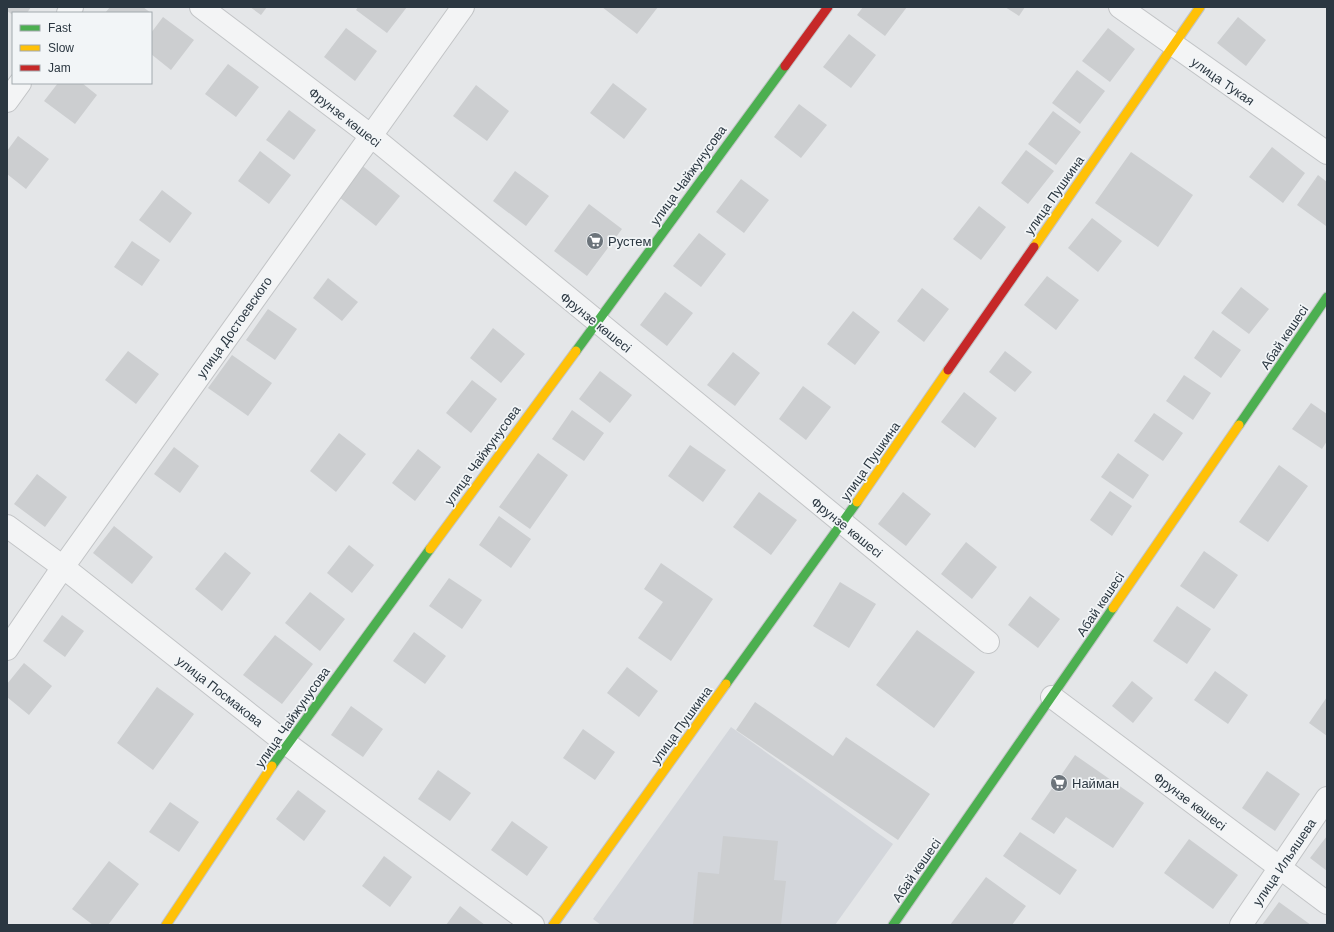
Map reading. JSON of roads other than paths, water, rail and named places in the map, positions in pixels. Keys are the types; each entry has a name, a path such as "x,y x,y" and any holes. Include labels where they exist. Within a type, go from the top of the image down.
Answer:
{"street":[{"name":"Фрунзе көшесі","path":"201,7 370,136 988,642"},
{"name":"улица Достоевского","path":"7,649 63,567 463,7"},
{"name":"улица Чайжунусова","path":"166,925 287,744 828,7"},
{"name":"улица Тукая","path":"1120,7 1173,46 1327,153"},
{"name":"улица Пушкина","path":"553,925 842,523 1200,7"},
{"path":"7,101 19,84"},
{"name":"Абай көшесі","path":"893,925 1052,698 1327,297"},
{"name":"улица Посмакова","path":"7,526 63,567 287,744 533,925"},
{"name":"Фрунзе көшесі","path":"1052,698 1327,903"},
{"name":"улица Ильяшева","path":"1241,925 1327,798"}],"place":[{"name":"Рустем","path":"595,241"},
{"name":"Найман","path":"1059,783"}]}
